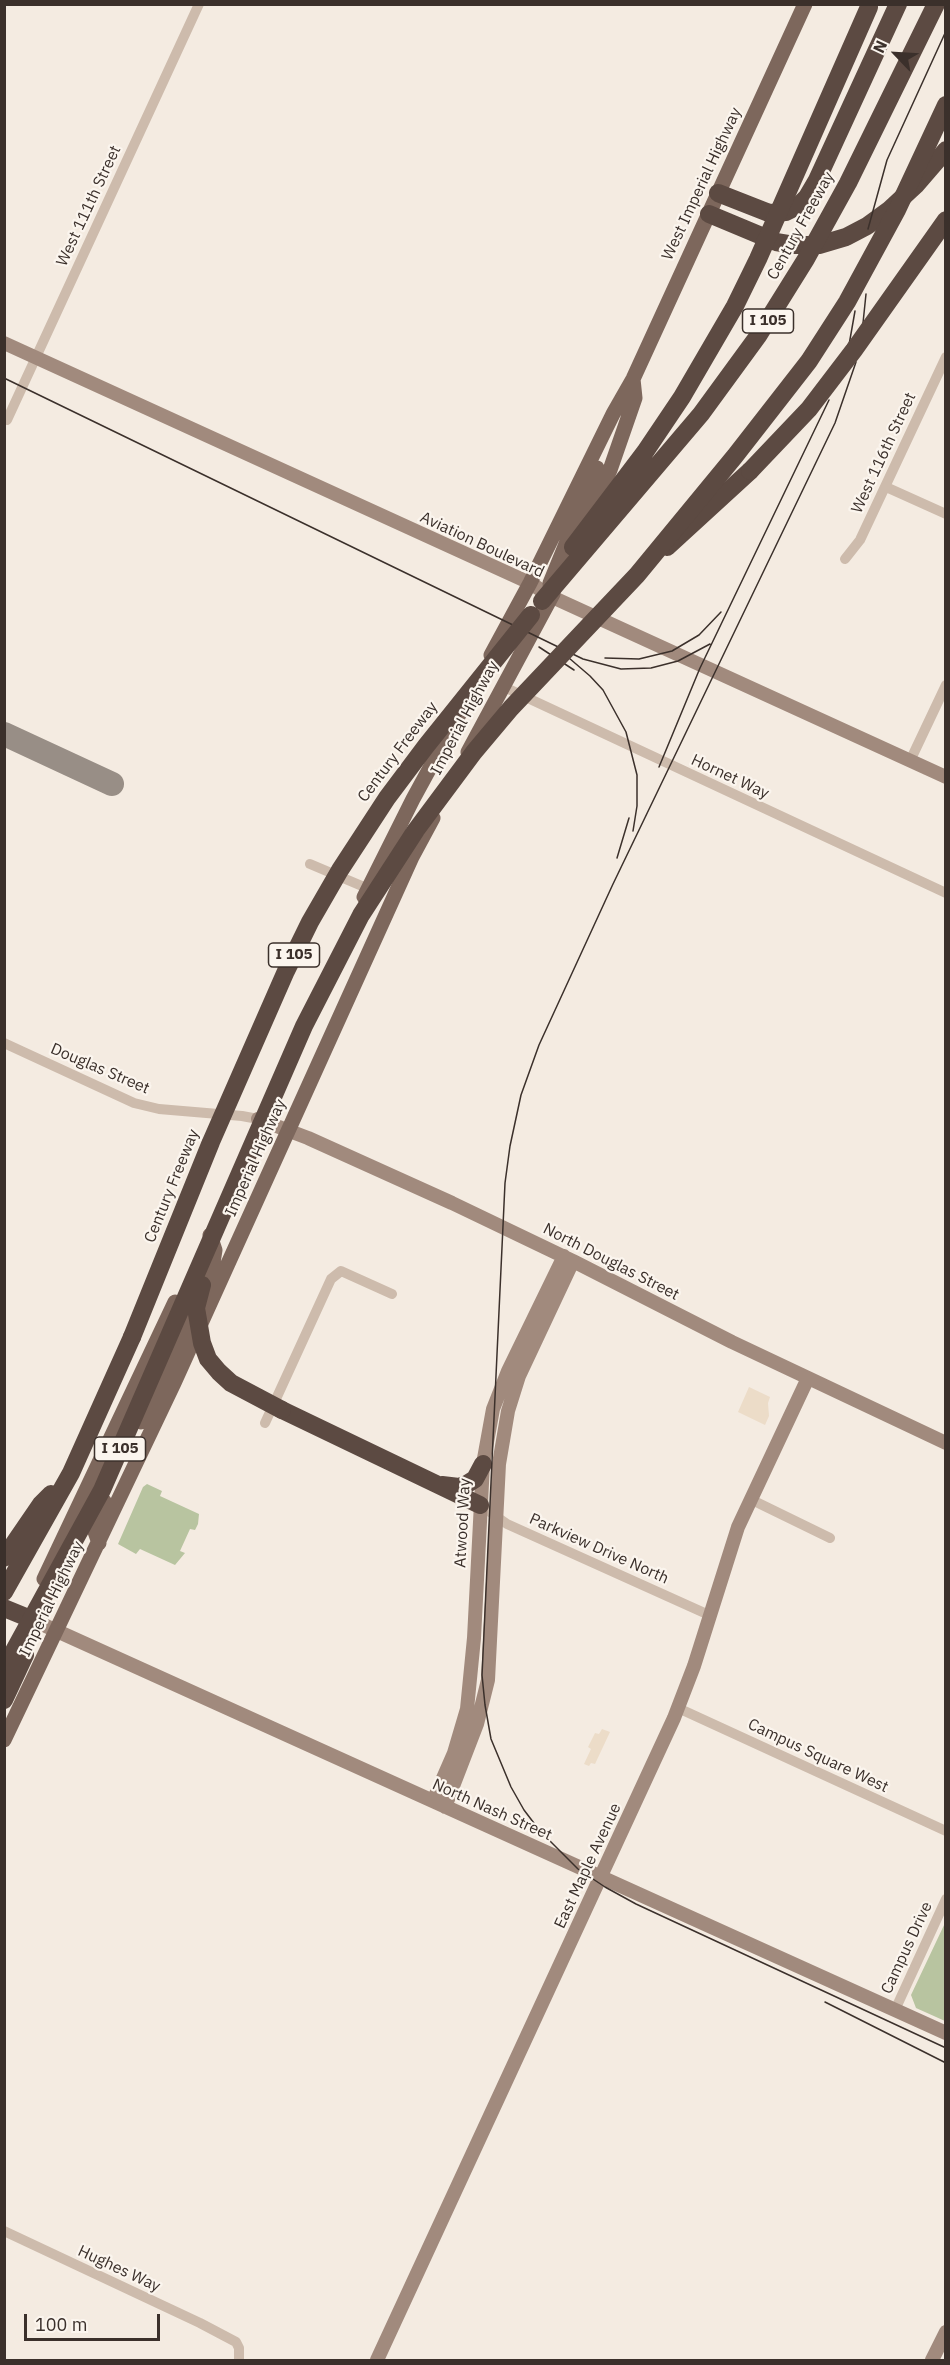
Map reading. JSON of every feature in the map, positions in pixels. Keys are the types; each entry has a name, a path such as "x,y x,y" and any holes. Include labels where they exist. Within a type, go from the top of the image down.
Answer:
{"highway":[{"path":"718,193 769,213 786,212 798,206 807,197 854,102 898,4"},
{"name":"Century Freeway","path":"4,1592 71,1473 132,1337 243,1067 310,922 340,870 387,798 700,414 758,336 795,279 844,191 936,4"},
{"path":"547,599 562,561 645,452 682,397 735,306 758,260 870,5"},
{"name":"I 105","path":"4,1669 102,1490 214,1227 304,1026 361,915 439,796 474,752 511,708 637,575 773,409 815,351 847,302 897,210 945,105"},
{"path":"709,214 776,242 819,245 846,237 867,226 889,210 916,185 945,150"},
{"path":"637,575 750,471 809,409 854,350 945,220"},
{"path":"214,1227 196,1308 202,1343 208,1359 225,1378 251,1395 480,1505"},
{"path":"440,1485 459,1487 467,1484 475,1479 483,1464"},
{"path":"4,1558 41,1504 71,1473"},
{"path":"4,1700 102,1490"},
{"path":"4,1608 26,1617"}],"main road":[{"name":"West Imperial Highway","path":"530,583 612,414 633,379 805,4"},
{"name":"West Imperial Highway","path":"547,599 579,542 605,481 635,398 633,379"},
{"path":"547,599 550,583 611,434 612,414"},
{"name":"Imperial Highway","path":"4,1664 143,1370 214,1227 258,1119 369,889 530,583"},
{"name":"Imperial Highway","path":"4,1740 99,1543 168,1381 289,1130 412,857 547,599"},
{"path":"390,904 387,885 430,785 438,754"},
{"path":"168,1381 212,1269 215,1250 214,1227"}],"street":[{"name":"West 111th Street","path":"7,420 199,4"},
{"name":"Aviation Boulevard","path":"4,343 530,583 547,599 945,777"},
{"name":"West 116th Street","path":"845,559 860,540 945,357"},
{"path":"886,487 945,514"},
{"path":"910,761 945,685"},
{"name":"Hornet Way","path":"502,686 945,893"},
{"path":"310,864 369,889"},
{"name":"Douglas Street","path":"4,1043 134,1103 159,1109 258,1119"},
{"name":"North Douglas Street","path":"258,1119 289,1130 568,1258 732,1342 945,1443"},
{"name":"Atwood Way","path":"439,1804 467,1709 474,1638 483,1464 493,1409 501,1387 568,1258"},
{"name":"Atwood Way","path":"439,1804 477,1724 488,1680 499,1464 513,1395 568,1258"},
{"path":"265,1423 331,1279 341,1271 392,1294"},
{"path":"143,1370 168,1381"},
{"name":"East Maple Avenue","path":"377,2361 678,1708 694,1666 727,1555 750,1499 808,1378"},
{"path":"750,1499 830,1538"},
{"name":"Parkview Drive North","path":"480,1505 507,1524 710,1615"},
{"name":"North Nash Street","path":"26,1617 945,2033"},
{"name":"Campus Square West","path":"678,1708 945,1831"},
{"name":"Campus Drive","path":"895,2010 945,1899"},
{"name":"Hughes Way","path":"4,2231 236,2342 239,2348 238,2361"},
{"path":"932,2361 945,2332"}],"green space":[{"path":"147,1484 162,1491 160,1496 199,1514 195,1530 190,1529 180,1551 185,1553 175,1565 140,1549 136,1554 118,1544 143,1487"},
{"path":"945,1923 945,2021 916,2008 911,1995"}],"shaded area":[{"path":"749,1387 770,1397 769,1416 765,1425 738,1412"},
{"path":"602,1729 610,1732 595,1764 591,1763 589,1766 584,1764 591,1749 588,1747 595,1733 599,1734"}],"taxiway":[{"path":"4,734 112,784"}],"tram line":[{"path":"868,229 887,160 946,31"},
{"path":"863,323 866,294"},
{"path":"849,345 855,311"},
{"path":"856,362 835,423 613,884 539,1045 521,1095 505,1183 482,1675 491,1739 511,1787 524,1810 540,1831 578,1869 636,1904 946,2048"},
{"path":"4,378 583,659 621,669 651,668 678,661 710,644"},
{"path":"659,767 700,668 829,400"},
{"path":"605,658 639,659 672,651 699,635 721,612"},
{"path":"539,647 574,670"},
{"path":"569,658 603,690 626,732 637,775 637,806 633,831"},
{"path":"617,858 629,818"},
{"path":"825,2002 946,2063"}]}
